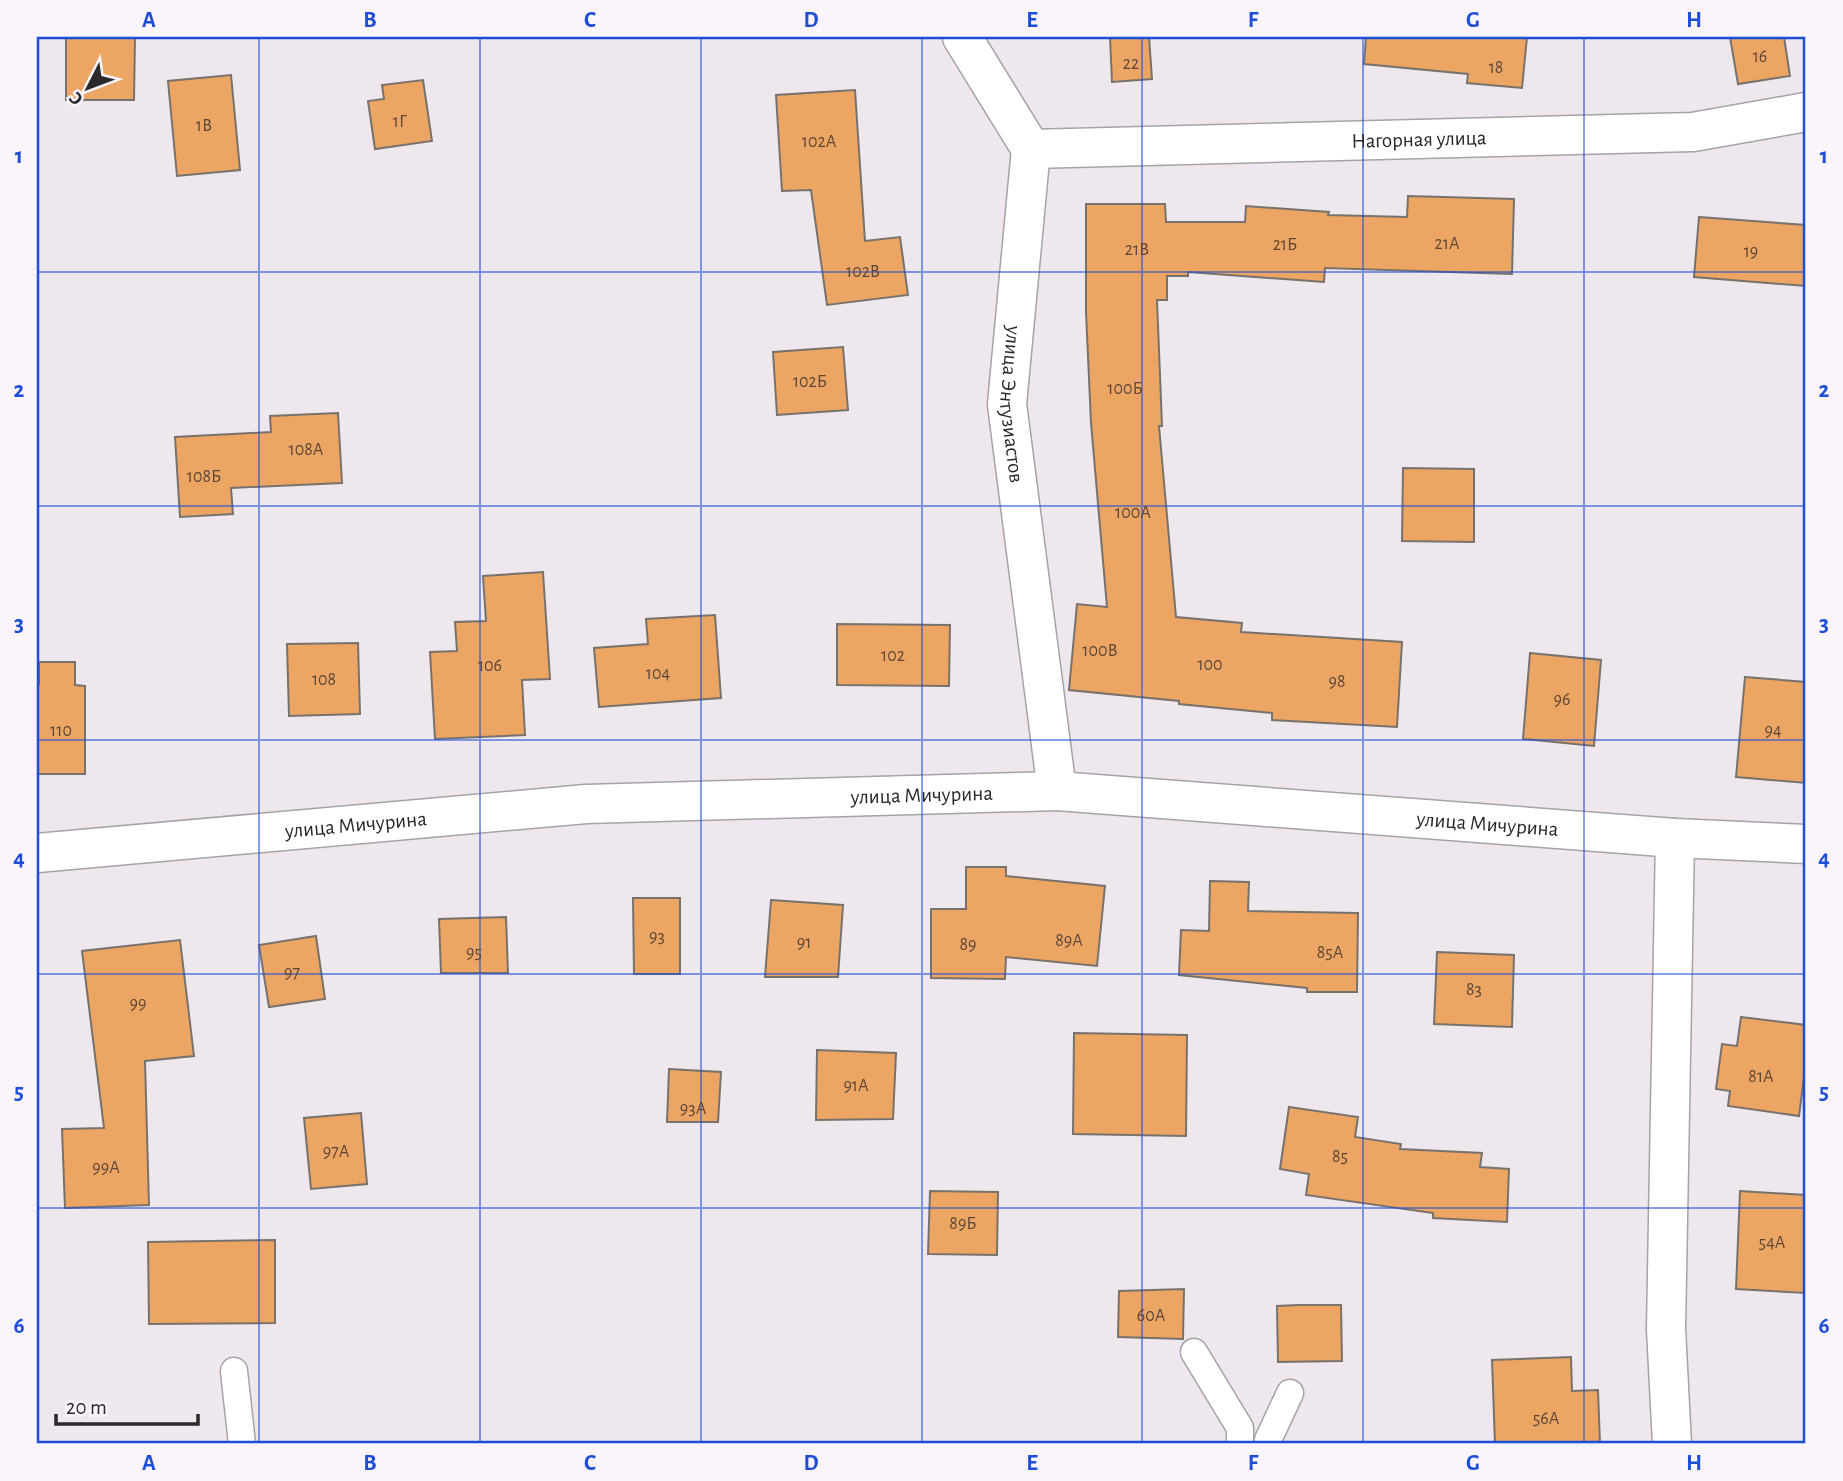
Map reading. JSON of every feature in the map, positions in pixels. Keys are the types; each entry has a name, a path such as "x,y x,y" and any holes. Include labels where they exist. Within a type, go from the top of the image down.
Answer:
{"street":[{"path":"962,37 1031,149"},
{"name":"Нагорная улица","path":"1031,149 1693,132 1806,112"},
{"name":"улица Энтузиастов","path":"1031,149 1007,404 1057,791"},
{"name":"улица Мичурина","path":"37,853 586,804 1057,791 1675,838 1806,844"},
{"path":"1672,1444 1666,1329 1675,838"}],"lane":[{"path":"1194,1352 1240,1428 1240,1444"},
{"path":"234,1371 242,1444"},
{"path":"1268,1444 1290,1393"}],"building":[{"path":"66,37 135,37 134,100 66,100"},
{"path":"1110,37 1149,37 1152,79 1112,82"},
{"path":"1366,37 1527,37 1522,88 1467,83 1468,74 1364,64"},
{"path":"1730,37 1784,37 1790,76 1738,84"},
{"path":"231,75 240,170 177,176 168,81"},
{"path":"423,80 432,141 375,149 368,101 384,99 382,85"},
{"path":"855,90 865,241 900,237 908,295 827,305 811,190 782,191 776,95"},
{"path":"1408,196 1514,199 1512,274 1325,268 1324,282 1188,272 1188,276 1167,276 1167,300 1157,300 1162,426 1159,426 1176,617 1242,623 1241,632 1402,642 1397,727 1272,720 1272,713 1069,690 1077,604 1107,607 1091,423 1086,312 1086,204 1165,204 1166,222 1245,222 1246,206 1329,212 1328,215 1407,217"},
{"path":"1699,217 1806,225 1806,286 1694,277"},
{"path":"843,347 848,410 777,415 773,352"},
{"path":"338,413 342,483 231,488 233,514 180,517 175,437 271,432 270,416"},
{"path":"1403,468 1474,469 1474,542 1402,541"},
{"path":"543,572 550,679 522,680 525,735 435,739 430,652 457,651 455,622 486,621 483,576"},
{"path":"715,615 721,698 599,707 594,648 648,644 646,619"},
{"path":"837,624 950,625 949,686 837,685"},
{"path":"358,643 360,714 289,716 287,644"},
{"path":"1530,653 1601,660 1594,746 1523,739"},
{"path":"39,662 75,662 75,685 85,686 85,774 37,774"},
{"path":"1745,677 1806,682 1806,783 1736,777"},
{"path":"966,867 1006,867 1006,876 1105,886 1097,966 1006,957 1005,979 931,978 931,909 966,909"},
{"path":"1210,881 1249,882 1248,911 1358,913 1357,992 1307,992 1307,988 1179,975 1181,930 1209,931"},
{"path":"633,898 680,898 680,974 634,974"},
{"path":"771,900 843,905 838,977 765,977"},
{"path":"506,917 508,973 441,973 439,919"},
{"path":"316,936 325,999 269,1007 259,945"},
{"path":"180,940 194,1056 145,1061 149,1205 65,1208 62,1129 104,1128 82,951"},
{"path":"1437,952 1514,955 1512,1027 1434,1024"},
{"path":"1741,1017 1806,1025 1806,1062 1799,1116 1728,1106 1730,1091 1716,1089 1722,1044 1737,1046"},
{"path":"1074,1033 1187,1035 1186,1136 1073,1134"},
{"path":"817,1050 896,1053 893,1119 816,1120"},
{"path":"669,1069 721,1072 718,1122 667,1122"},
{"path":"1289,1107 1358,1117 1355,1137 1401,1144 1400,1149 1482,1153 1480,1167 1509,1169 1507,1222 1433,1218 1433,1213 1306,1195 1309,1174 1280,1169"},
{"path":"361,1113 367,1184 311,1189 304,1118"},
{"path":"930,1191 998,1192 997,1255 928,1254"},
{"path":"1740,1191 1806,1195 1806,1293 1736,1289"},
{"path":"275,1240 275,1323 149,1324 148,1242"},
{"path":"1184,1289 1183,1339 1118,1337 1119,1291"},
{"path":"1341,1305 1342,1361 1278,1362 1277,1306"},
{"path":"1571,1357 1572,1391 1598,1390 1600,1444 1495,1444 1492,1360"}]}
